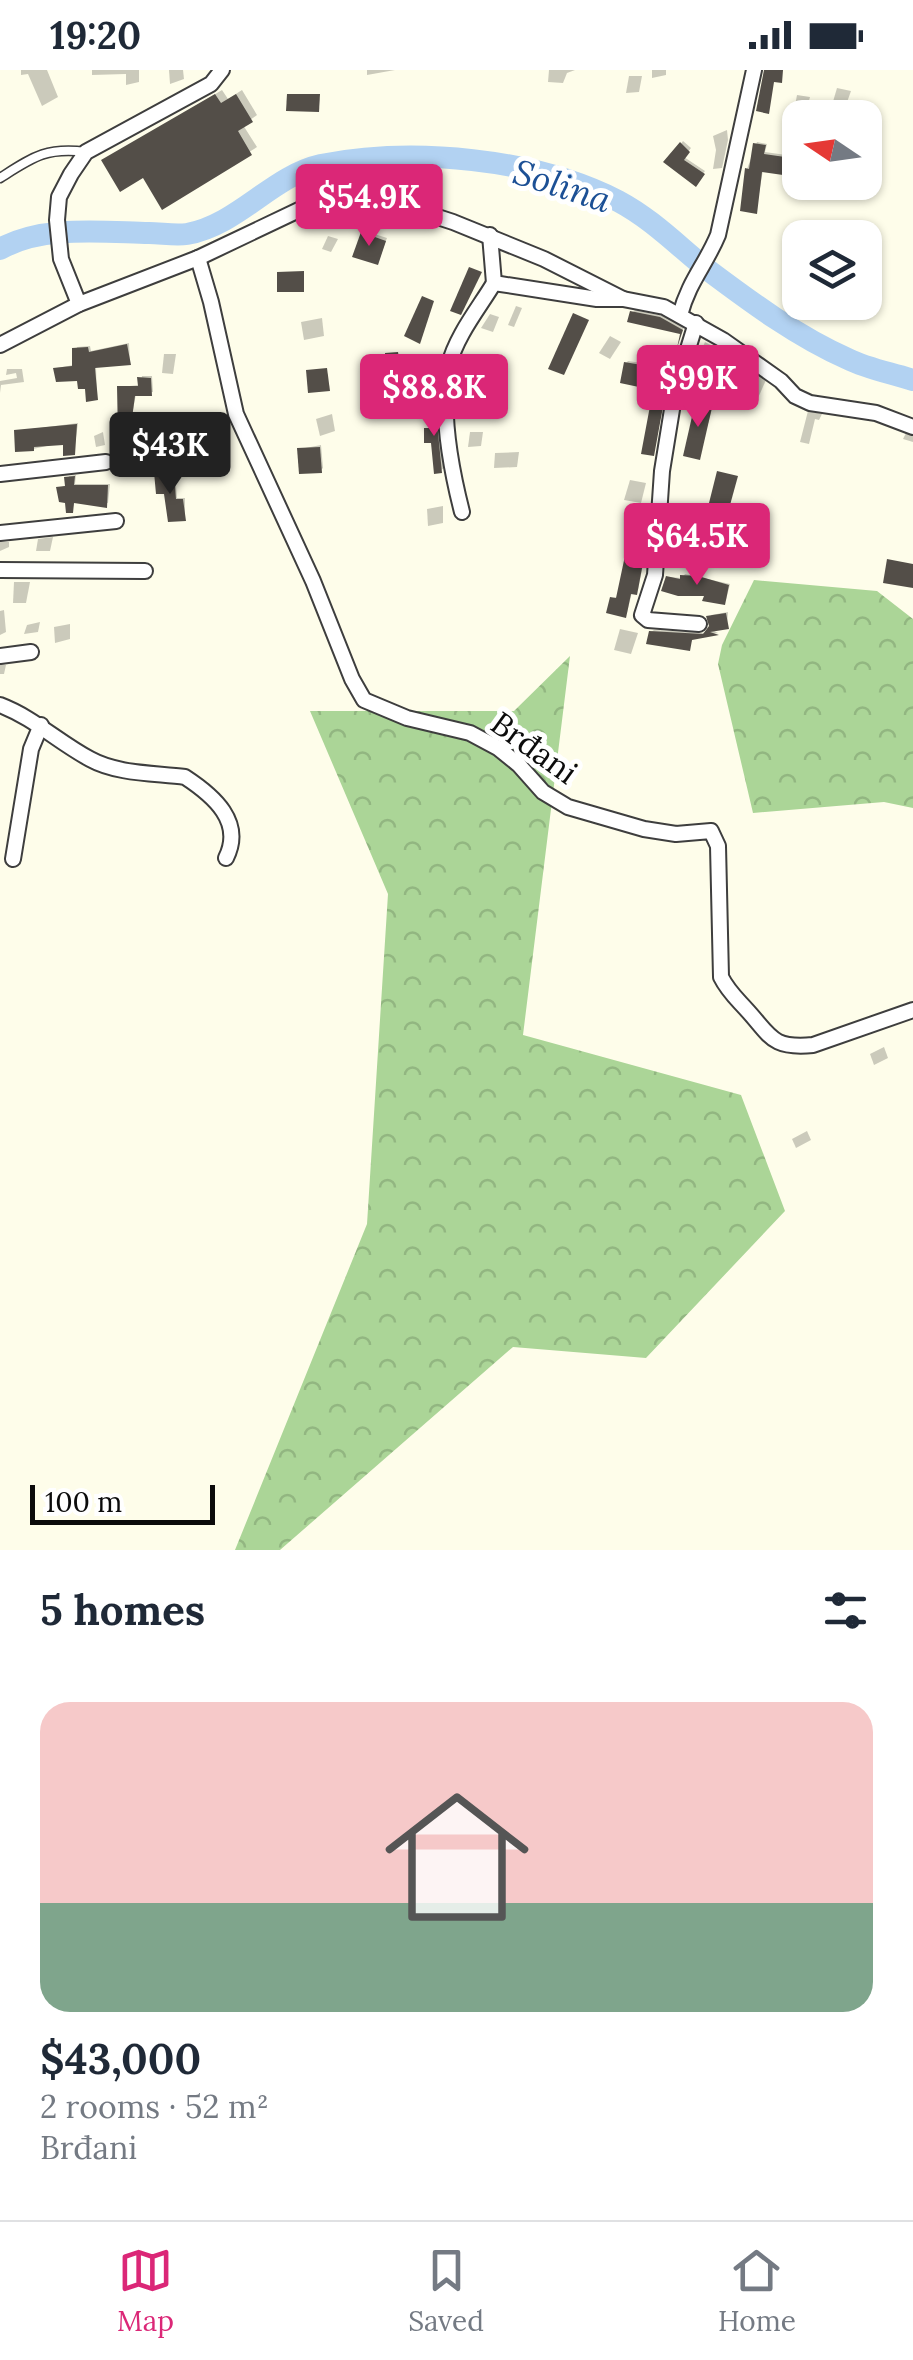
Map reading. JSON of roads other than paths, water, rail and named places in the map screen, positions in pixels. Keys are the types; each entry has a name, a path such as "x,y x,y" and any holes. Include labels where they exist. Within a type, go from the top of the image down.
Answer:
{"street":[{"path":"79,304 60,259 57,220 59,197 86,152 210,84 222,70"},
{"path":"680,315 688,286 710,256 718,235 754,70"},
{"path":"0,345 79,304 198,258 322,198 379,198 490,234 623,299"},
{"path":"462,512 452,471 447,417 450,365 465,330 494,283 490,234"},
{"name":"Brđani","path":"198,258 212,302 236,414 364,700 407,718 470,733 498,748 542,792 568,807 644,829 676,834 711,832 718,846 721,977 729,993 767,1037 796,1046 813,1045 913,1010"},
{"path":"494,283 664,307 781,381 795,396 810,403 876,413 913,427"},
{"path":"696,324 675,390 662,471 655,575 642,615 648,620 699,624"},
{"path":"0,474 106,462"},
{"path":"0,533 116,521"},
{"path":"0,570 145,571"},
{"path":"0,656 32,652"},
{"path":"0,706 42,724 93,761 184,776 213,798 226,815 233,830 226,858"},
{"path":"13,859 31,749 42,724"}],"lane":[{"path":"0,178 48,150 86,152"}],"waterway":[{"name":"Solina","path":"0,249 53,233 187,234 223,221 287,179 321,165 394,157 472,160 549,175 618,201 793,330 856,362 913,380"}]}
